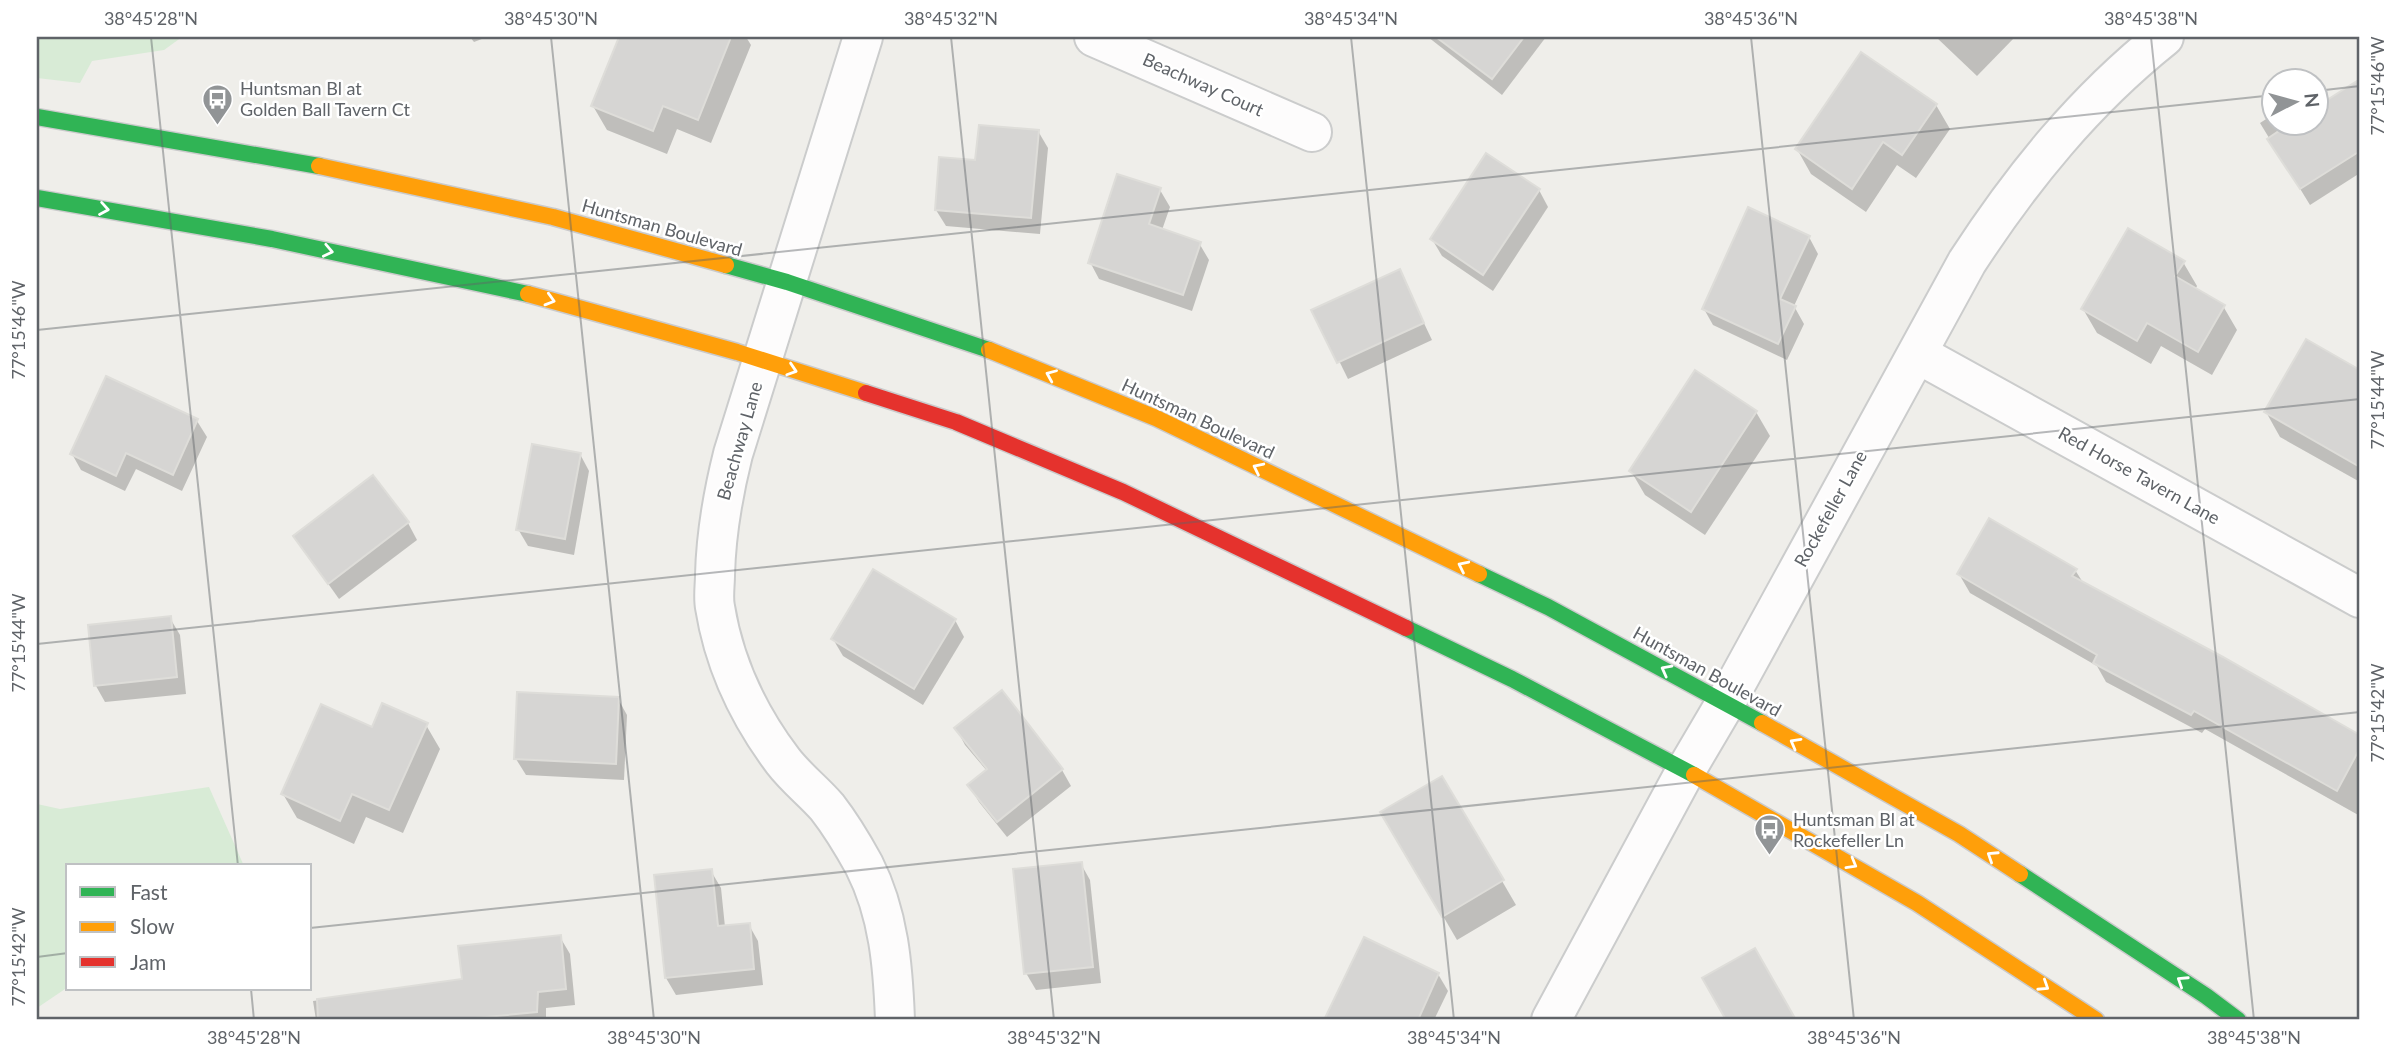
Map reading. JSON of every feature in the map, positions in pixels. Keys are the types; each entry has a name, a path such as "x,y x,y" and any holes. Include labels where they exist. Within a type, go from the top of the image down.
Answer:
{"street":[{"name":"Beachway Lane","path":"863,37 733,454 722,498 716,548 714,605 729,660 748,708 784,762 843,828 865,867 879,902 892,961 895,1020"},
{"name":"Beachway Court","path":"1094,37 1311,132"},
{"name":"Rockefeller Lane","path":"1551,1020 1967,261 2002,208 2044,153 2130,64 2164,37"},
{"name":"Huntsman Boulevard","path":"37,117 286,159 553,217 787,282 984,347 1156,418 1548,607 1726,702 1959,834 2206,996 2238,1020"},
{"path":"37,198 272,239 521,293 763,360 956,422 1123,492 1512,678 1732,795 1917,903 2096,1020"},
{"name":"Red Horse Tavern Lane","path":"1918,354 2360,598"}],"green space":[{"path":"37,37 182,37 164,50 92,61 80,83 37,78"},
{"path":"209,787 243,864 66,864 66,988 37,1008 37,804 60,809"}],"building":[{"path":"619,37 731,37 698,120 663,106 653,131 591,106"},
{"path":"1436,37 1524,37 1492,79"},
{"path":"1861,52 1937,104 1902,155 1883,142 1852,189 1795,149"},
{"path":"2360,79 2360,151 2300,189 2267,139 2271,136 2330,136 2330,98"},
{"path":"979,125 1039,130 1031,218 935,210 939,157 975,160"},
{"path":"1486,153 1540,189 1483,275 1430,239"},
{"path":"1117,174 1161,188 1149,224 1201,242 1183,295 1088,263"},
{"path":"1748,207 1810,236 1780,299 1796,306 1778,344 1702,309"},
{"path":"2128,228 2185,261 2175,276 2225,305 2198,352 2147,323 2137,341 2081,309"},
{"path":"1400,269 1424,323 1337,363 1311,310"},
{"path":"2306,339 2360,370 2360,467 2264,412"},
{"path":"1695,370 1757,411 1691,512 1629,471"},
{"path":"106,376 198,419 173,475 126,453 116,476 70,454"},
{"path":"532,444 581,453 565,539 516,530"},
{"path":"373,475 409,522 328,584 293,536"},
{"path":"1989,518 2077,569 2072,576 2360,735 2360,748 2337,791 2194,711 2191,715 2093,663 2097,655 1957,574"},
{"path":"873,569 956,619 914,689 831,639"},
{"path":"171,616 177,677 94,686 88,625"},
{"path":"1002,690 1063,769 997,822 967,785 987,769 954,728"},
{"path":"517,692 619,697 616,764 514,759"},
{"path":"382,703 428,723 389,810 352,794 340,821 281,794 321,704 372,727"},
{"path":"1442,776 1504,880 1442,917 1380,812"},
{"path":"1082,862 1093,967 1024,974 1013,869"},
{"path":"712,869 718,926 750,923 754,969 665,978 654,875"},
{"path":"561,935 566,989 538,992 537,1012 455,1020 318,1020 317,999 462,979 458,946"},
{"path":"1364,937 1439,973 1418,1020 1324,1020"},
{"path":"1755,948 1796,1020 1726,1020 1702,978"}],"traffic: fast":[{"path":"37,117 319,166"},
{"path":"37,198 272,239 528,294"},
{"path":"726,265 787,282 989,350"},
{"path":"1479,574 1548,607 1762,723"},
{"path":"1406,628 1512,679 1694,775"},
{"path":"2020,874 2206,996 2238,1020"}],"traffic: slow":[{"path":"319,166 553,217 726,265"},
{"path":"528,294 737,352 866,393"},
{"path":"989,350 1156,418 1479,574"},
{"path":"1762,723 1959,834 2020,874"},
{"path":"1694,775 1917,903 2096,1020"}],"traffic: jam":[{"path":"866,393 956,422 1123,492 1406,628"}],"place":[{"name":"Huntsman Bl at Golden Ball Tavern Ct","path":"217,126"},
{"name":"Huntsman Bl at Rockefeller Ln","path":"1770,857"}]}
